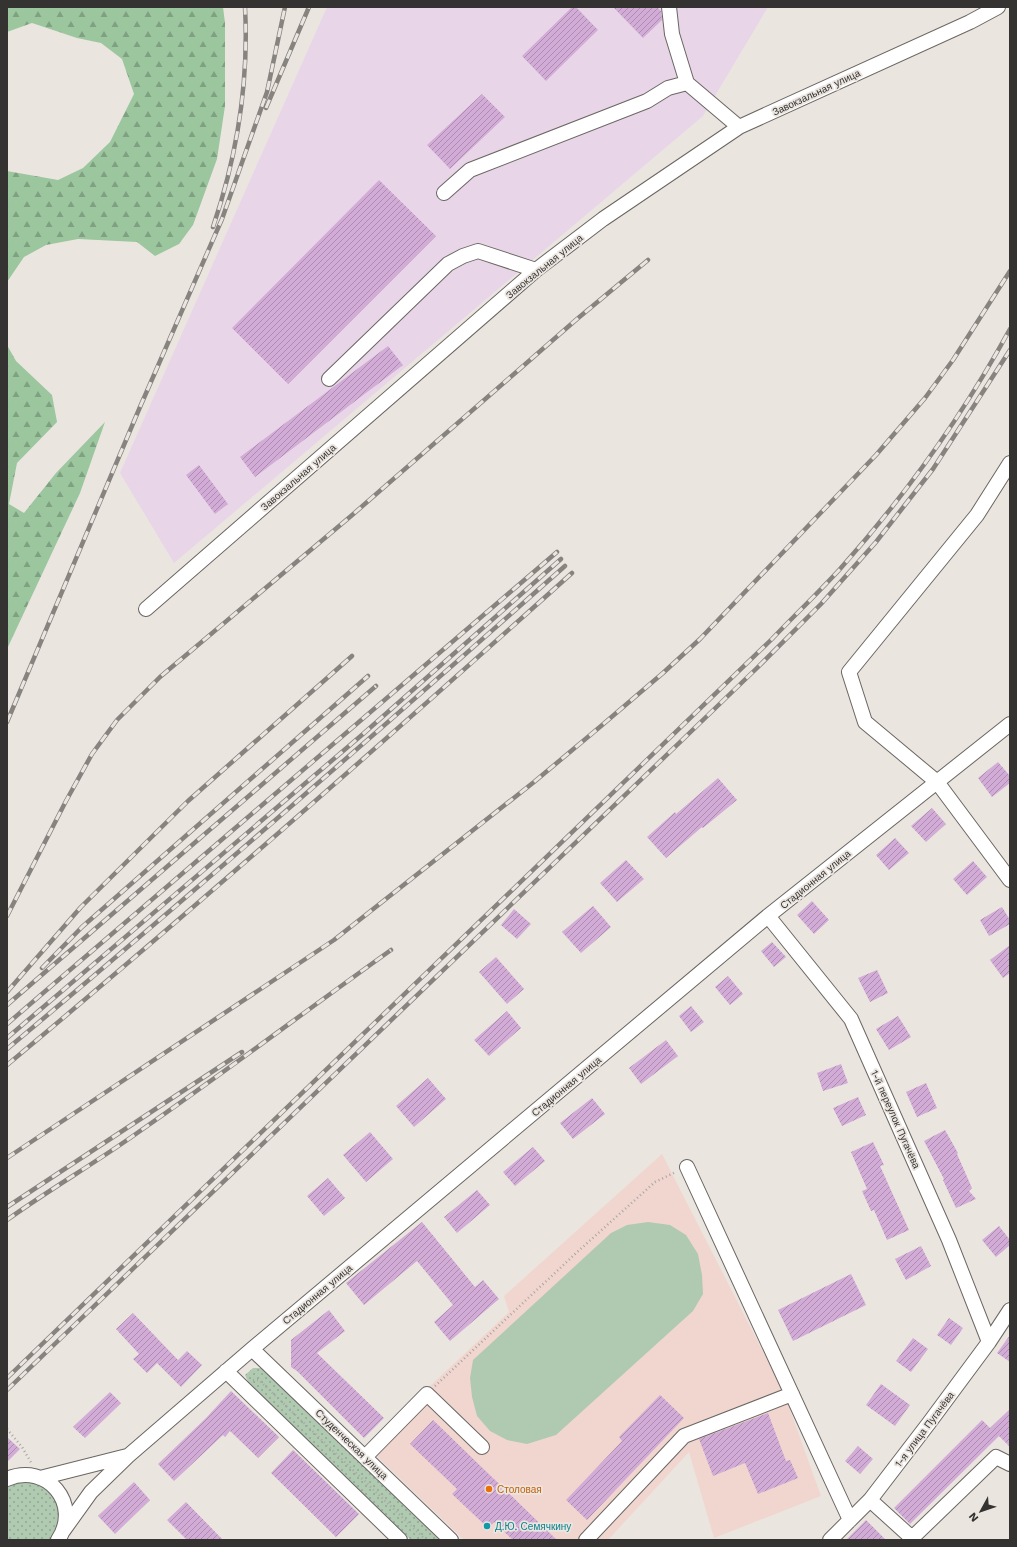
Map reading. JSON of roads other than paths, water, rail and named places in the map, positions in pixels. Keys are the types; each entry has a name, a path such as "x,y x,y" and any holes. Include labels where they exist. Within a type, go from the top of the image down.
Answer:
{"street":[{"path":"669,7 672,34 687,83 739,127"},
{"name":"Завокзальная улица","path":"146,609 536,270 603,219 739,127 970,22 998,7"},
{"path":"444,193 470,170 647,101 668,88 687,83"},
{"path":"329,379 448,264 453,261 478,251 536,270"},
{"path":"1010,463 977,515 849,672 865,722 937,782 1010,880"},
{"name":"Стадионная улица","path":"60,1535 90,1492 128,1456 226,1371 768,916 1010,724"},
{"name":"1-й переулок Пугачёва","path":"768,916 851,1019 949,1240 989,1342"},
{"path":"687,1167 850,1520"},
{"name":"1-я улица Пугачёва","path":"830,1540 870,1500 989,1342 1010,1310"},
{"name":"Студенческая улица","path":"252,1349 451,1540"},
{"path":"226,1371 400,1540"},
{"path":"365,1457 427,1394 482,1447"},
{"path":"586,1540 684,1436 792,1394"},
{"name":"Стадионная улица","path":"40,1478 128,1456"},
{"path":"870,1500 911,1539 996,1458 1010,1464"},
{"path":"7,1479 23,1475 40,1478 55,1487 64,1502 66,1514 60,1535"}],"railway":[{"path":"213,227 229,173 240,118 245,63 245,7"},
{"path":"7,722 140,407 222,219 267,92 285,7"},
{"path":"266,108 309,7"},
{"path":"7,916 92,754 117,720 160,677 351,516 577,319 648,260"},
{"path":"7,1158 334,940 534,782 663,673 700,639 876,455 925,398 953,360 1010,271"},
{"path":"7,1378 772,639 823,587 887,513 932,454 973,393 1010,329"},
{"path":"7,1390 757,668 821,604 876,542 933,469 1010,350"},
{"path":"7,1024 557,552"},
{"path":"7,1038 363,734 561,559"},
{"path":"7,1049 288,809 565,566"},
{"path":"7,1065 292,822 572,573"},
{"path":"7,992 81,907 188,801 352,656"},
{"path":"42,968 82,927 368,676"},
{"path":"7,1005 376,686"},
{"path":"7,1220 172,1109 391,950"},
{"path":"7,1207 242,1052"}],"place":[{"name":"Столовая","path":"489,1489"},
{"name":"Д.Ю. Семячкину","path":"487,1526"}]}
